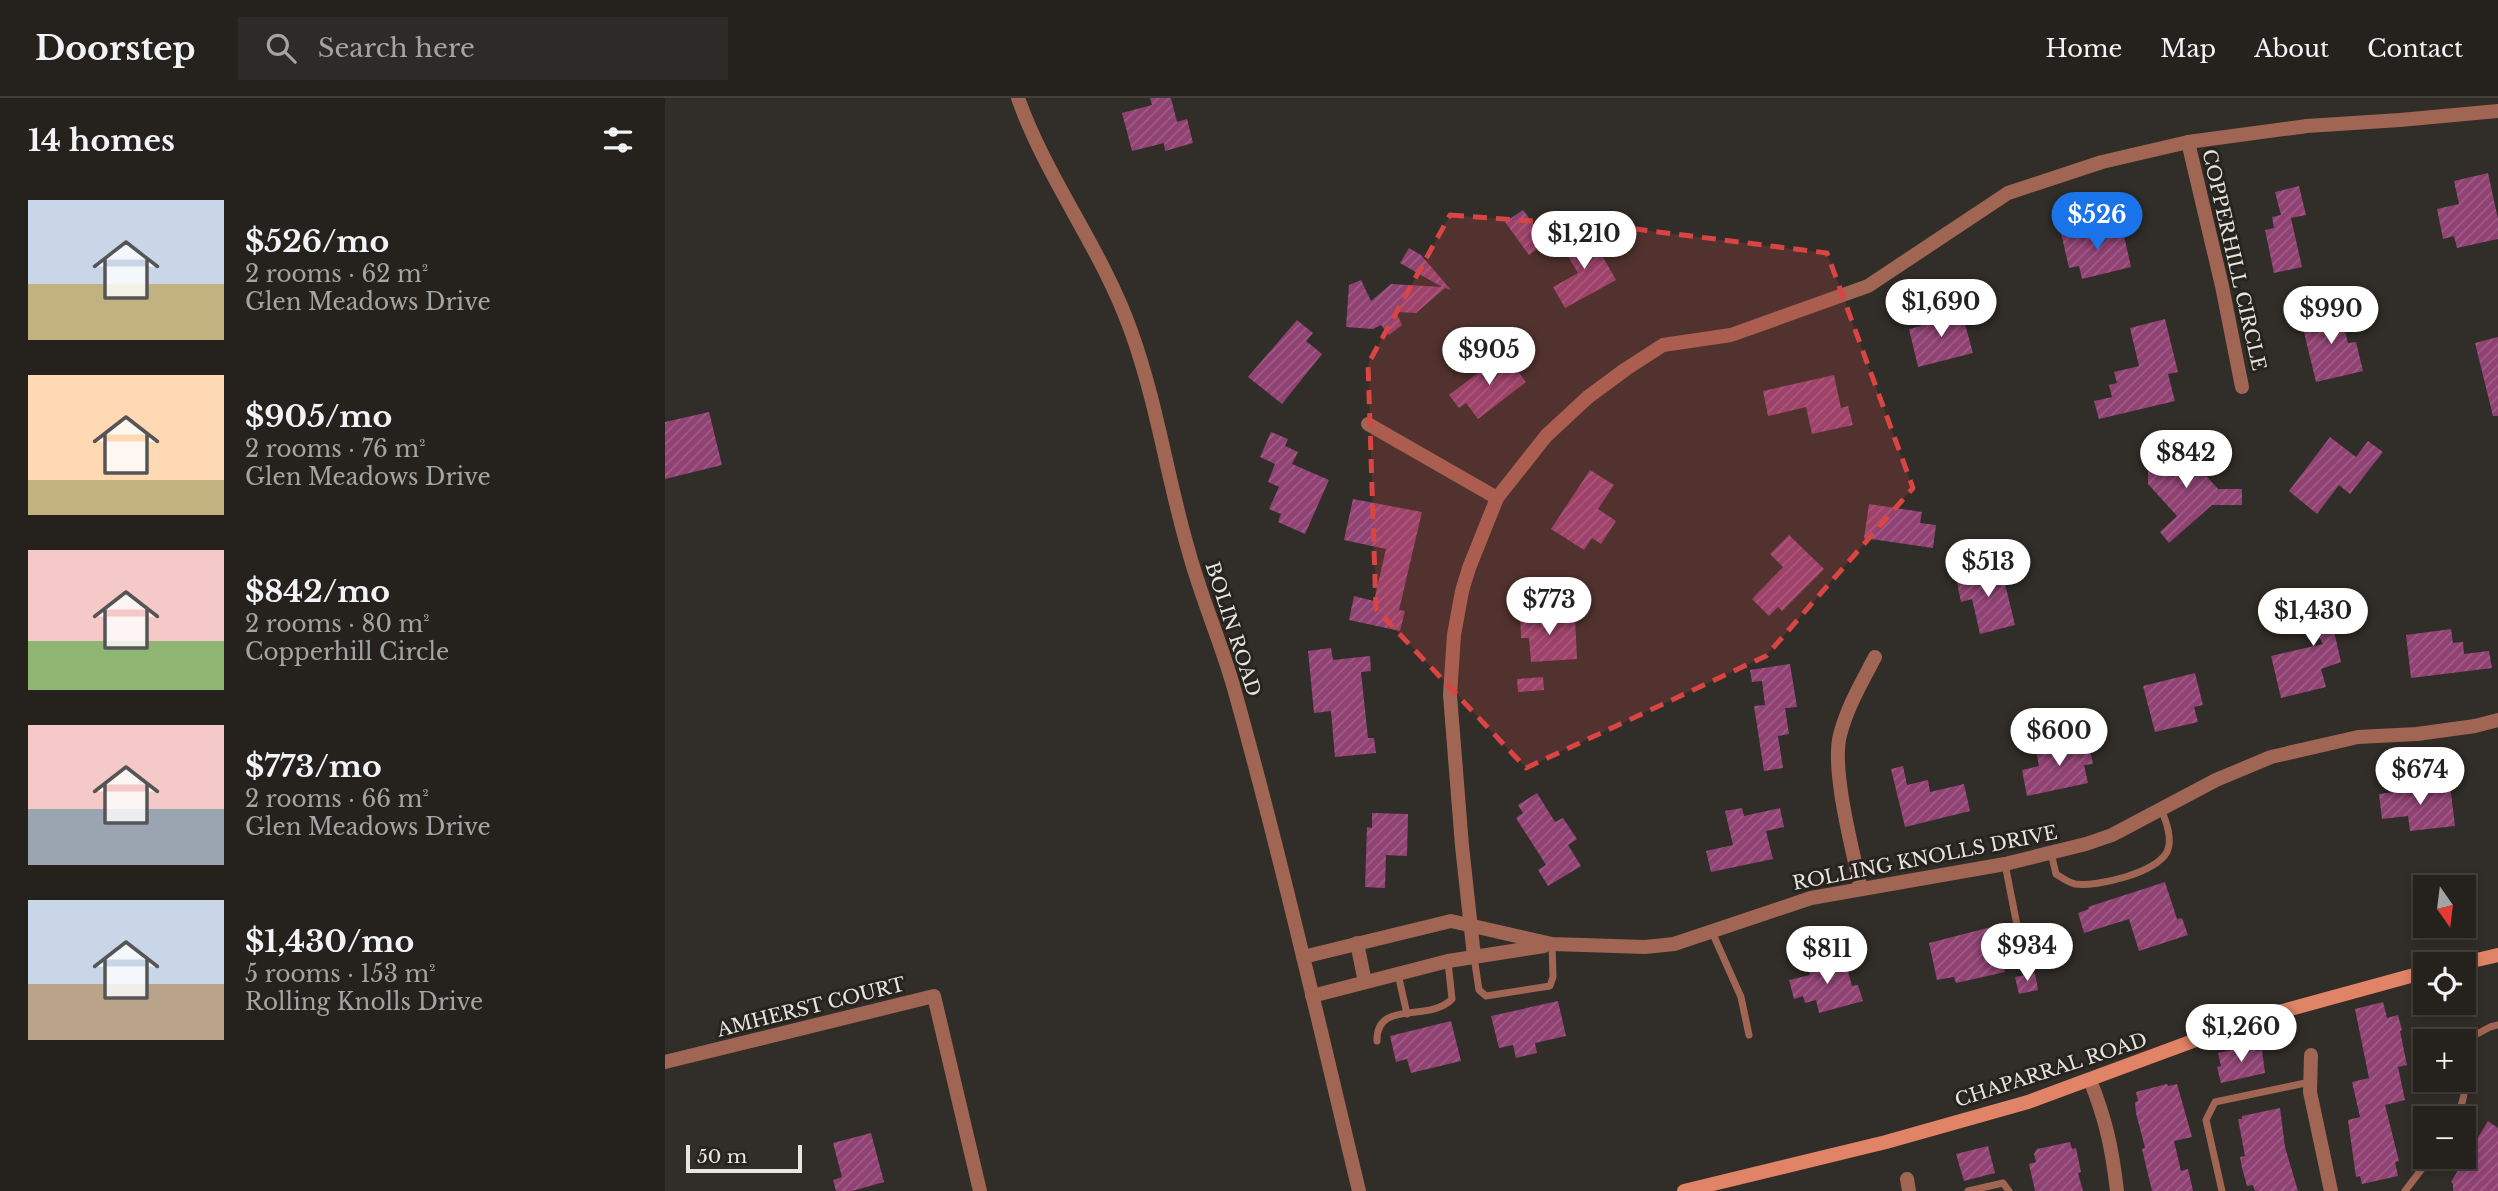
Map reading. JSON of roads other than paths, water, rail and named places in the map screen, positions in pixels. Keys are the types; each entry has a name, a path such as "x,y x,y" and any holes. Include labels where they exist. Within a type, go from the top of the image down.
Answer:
{"main road":[{"path":"2476,960 2498,955"},
{"name":"CHAPARRAL ROAD","path":"1684,1191 1702,1189 1886,1142 2028,1102 2250,1020 2413,975"}],"street":[{"name":"BOLIN ROAD","path":"1018,98 1043,159 1110,282 1140,356 1187,545 1236,694 1359,1191"},
{"path":"1474,956 1453,751 1450,695 1454,635 1469,568 1497,498 1515,473 1564,418 1626,369 1663,345 1731,334 1868,286 2008,193 2102,162 2187,142 2307,126 2498,111"},
{"name":"COPPERHILL CIRCLE","path":"2187,142 2222,286 2242,387"},
{"path":"1368,424 1497,498"},
{"path":"1861,889 1839,777 1838,752 1840,736 1854,695 1875,657"},
{"name":"ROLLING KNOLLS DRIVE","path":"1303,957 1451,921 1552,944 1645,947 1674,944 1811,898 2005,864 2112,835 2215,780 2271,757 2358,737 2417,734 2498,720"},
{"path":"1357,943 1365,982"},
{"name":"ROLLING KNOLLS DRIVE","path":"1312,996 1448,961 1552,944"},
{"name":"AMHERST COURT","path":"665,1062 934,996 980,1191"},
{"path":"2311,1055 2310,1092 2331,1191"},
{"path":"2090,1080 2104,1115 2112,1149 2117,1191"}],"lane":[{"path":"2051,853 2056,874 2078,884 2133,875 2164,855 2168,849 2168,826 2160,809"},
{"path":"2005,864 2025,966"},
{"path":"1712,932 1741,997 1749,1035"},
{"path":"1474,956 1479,990 1486,996 1527,991 1551,986 1552,944"},
{"path":"1377,1041 1379,1025 1388,1016 1445,1006 1452,999 1448,961"},
{"path":"1398,974 1407,1014"},
{"path":"2462,1106 2467,1069 2466,1040 2498,1025"},
{"path":"2222,1191 2206,1120 2215,1102 2310,1082"},
{"path":"2405,1191 2422,1169"},
{"path":"1968,1191 2003,1183 2009,1191"}]}
